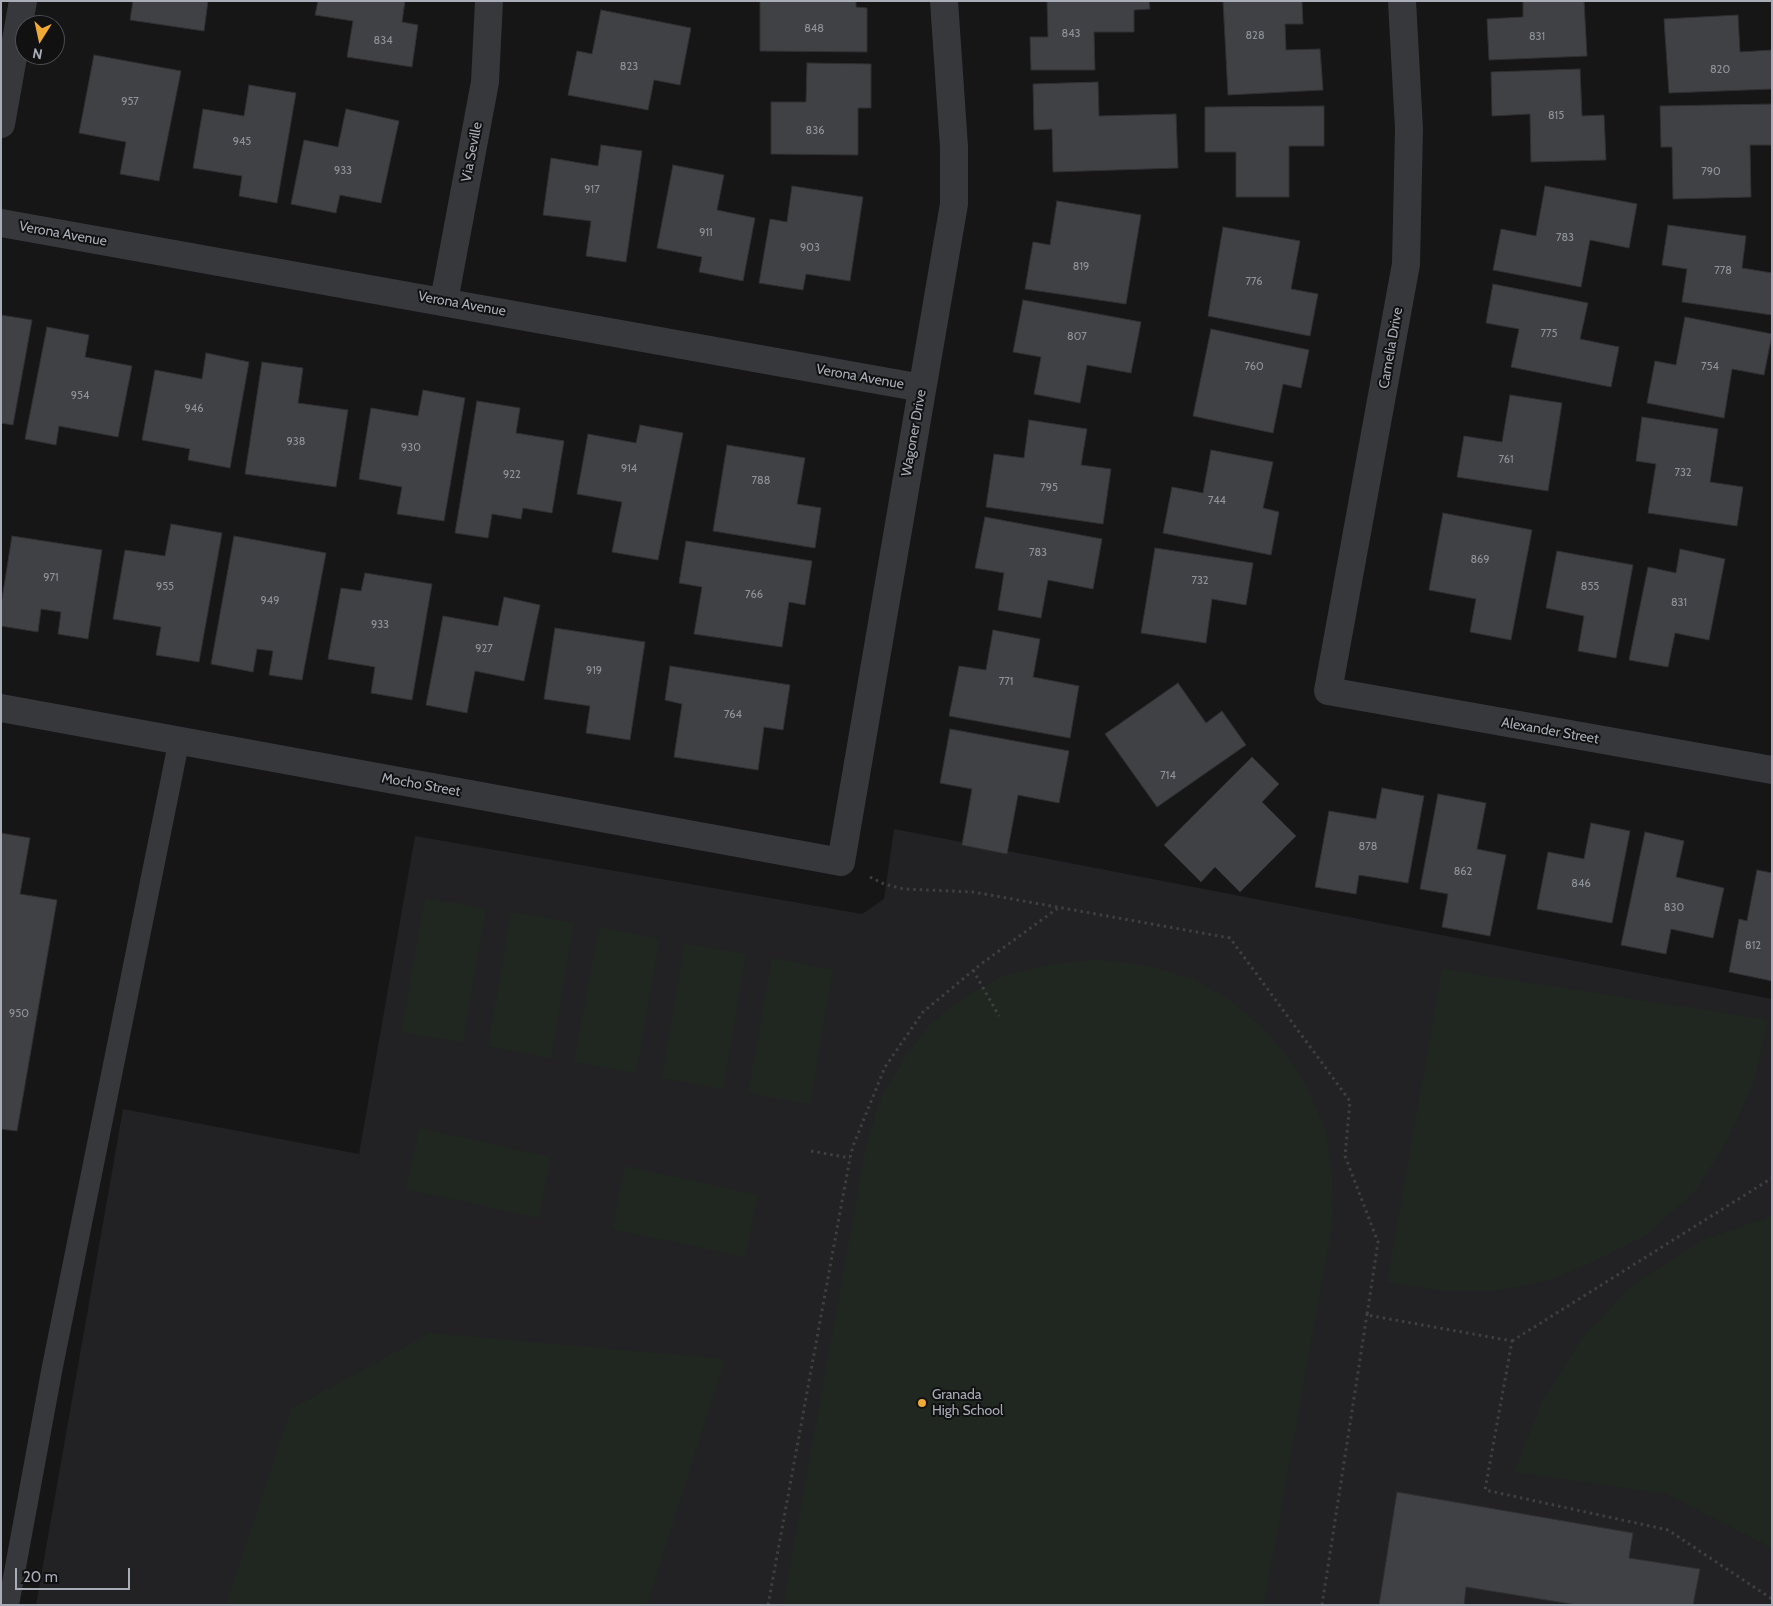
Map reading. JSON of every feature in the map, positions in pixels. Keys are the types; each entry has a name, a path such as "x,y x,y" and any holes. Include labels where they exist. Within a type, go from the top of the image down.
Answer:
{"street":[{"path":"1,124 23,1"},
{"name":"Via Seville","path":"444,301 485,82 489,1"},
{"name":"Wagoner Drive","path":"840,862 954,204 954,147 944,1"},
{"name":"Camelia Drive","path":"1328,691 1406,264 1409,129 1402,1"},
{"name":"Verona Avenue","path":"1,223 922,388"},
{"name":"Alexander Street","path":"1328,691 1772,770"},
{"name":"Mocho Street","path":"1,708 840,862"}],"lane":[{"path":"9,1602 52,1369 77,1253 179,741"}],"path":[{"path":"840,862 884,884 904,889 973,892 1230,938 1350,1101 1345,1156 1378,1242 1322,1605"},
{"path":"768,1605 850,1158 853,1146 885,1067 923,1012 974,970 1059,908"},
{"path":"974,970 999,1016"},
{"path":"811,1151 850,1158"},
{"path":"1367,1315 1512,1341 1772,1178"},
{"path":"1512,1341 1484,1490 1668,1530 1772,1599"}],"shaded area":[{"name":"Granada High School","path":"894,829 1772,999 1772,1605 36,1605 123,1109 359,1154 415,836 862,914 884,899"},
{"path":"425,898 486,909 463,1042 401,1032"},
{"path":"511,912 574,923 551,1058 488,1046"},
{"path":"599,927 660,939 636,1073 574,1062"},
{"path":"684,944 746,954 723,1089 662,1078"},
{"path":"772,958 833,970 810,1104 748,1093"},
{"path":"1099,959 1153,967 1196,980 1231,1001 1262,1027 1287,1056 1306,1085 1326,1132 1332,1175 1333,1221 1264,1605 783,1605 867,1141 881,1098 906,1056 931,1023 966,996 1005,975 1049,965"},
{"path":"1442,969 1768,1020 1753,1085 1724,1146 1694,1192 1645,1236 1595,1261 1548,1281 1495,1291 1441,1291 1387,1282"},
{"path":"419,1128 551,1157 539,1218 406,1189"},
{"path":"625,1166 758,1195 745,1257 612,1229"},
{"path":"1772,1216 1772,1548 1667,1494 1514,1472 1543,1400 1583,1337 1633,1285 1703,1240"},
{"path":"430,1333 725,1359 647,1605 226,1605 291,1409"}],"building":[{"path":"133,1 208,1 204,31 130,20"},
{"path":"318,1 405,1 402,22 418,25 412,67 347,57 353,21 315,15"},
{"path":"760,1 856,1 856,7 867,8 867,52 760,51"},
{"path":"1047,1 1149,1 1150,9 1134,10 1134,32 1094,32 1095,70 1031,70 1030,37 1048,37"},
{"path":"1223,1 1302,1 1303,24 1285,24 1286,50 1320,49 1323,90 1228,95"},
{"path":"1523,1 1584,1 1587,56 1489,60 1487,19 1523,17"},
{"path":"601,10 691,28 680,85 654,80 648,110 568,95 577,51 592,54"},
{"path":"1738,15 1740,52 1772,50 1772,89 1669,93 1664,19"},
{"path":"94,55 181,71 159,181 120,174 126,142 79,133"},
{"path":"807,63 871,64 871,108 858,108 858,155 771,154 771,102 806,102"},
{"path":"1580,69 1582,116 1604,115 1606,160 1531,162 1530,114 1492,116 1491,72"},
{"path":"1098,82 1099,116 1176,114 1178,168 1053,172 1052,129 1034,130 1033,84"},
{"path":"249,85 296,93 277,203 239,196 242,176 193,168 203,109 244,116"},
{"path":"1772,104 1772,145 1750,145 1751,197 1673,199 1672,147 1661,147 1660,106"},
{"path":"1324,106 1324,146 1289,146 1289,197 1236,197 1236,152 1205,152 1205,107"},
{"path":"346,109 399,121 381,203 340,195 336,213 291,204 304,140 338,147"},
{"path":"601,145 642,151 626,262 586,256 591,221 543,215 551,158 598,166"},
{"path":"673,165 724,175 717,210 755,218 743,281 699,272 702,257 657,248"},
{"path":"792,186 863,197 850,281 806,274 803,290 759,283 770,219 787,222"},
{"path":"1545,186 1637,204 1629,248 1590,240 1581,287 1493,270 1501,229 1536,236"},
{"path":"1057,201 1141,215 1126,304 1025,289 1033,242 1050,245"},
{"path":"1668,225 1746,236 1742,268 1772,273 1772,315 1682,302 1687,269 1662,265"},
{"path":"1223,227 1300,241 1291,289 1318,294 1310,336 1208,316"},
{"path":"1493,284 1588,303 1580,339 1619,347 1611,387 1511,367 1519,329 1486,323"},
{"path":"1023,300 1141,322 1131,373 1087,365 1080,403 1034,394 1041,357 1013,352"},
{"path":"1,315 32,320 13,425 1,423"},
{"path":"1685,317 1772,334 1764,375 1732,369 1724,418 1647,403 1655,361 1676,365"},
{"path":"47,327 89,335 85,357 132,366 118,437 59,426 56,445 25,439"},
{"path":"1211,329 1309,350 1301,388 1283,384 1273,433 1193,416"},
{"path":"206,353 249,362 230,468 188,460 190,449 142,440 155,370 202,379"},
{"path":"262,362 303,368 298,403 348,410 336,487 245,474"},
{"path":"423,390 465,398 444,521 397,514 402,487 359,479 371,408 418,416"},
{"path":"1510,395 1562,403 1548,491 1457,477 1464,436 1502,442"},
{"path":"477,401 520,408 516,433 564,441 552,513 523,508 521,519 492,514 488,538 455,533"},
{"path":"1642,417 1718,429 1710,482 1743,487 1737,526 1648,513 1656,464 1636,461"},
{"path":"1029,420 1087,429 1081,465 1111,469 1103,524 986,507 994,454 1024,458"},
{"path":"640,425 683,433 658,560 612,552 622,502 577,494 588,434 636,443"},
{"path":"727,445 805,458 797,504 821,508 815,548 713,531"},
{"path":"1211,450 1273,462 1263,508 1279,512 1271,555 1163,533 1172,487 1203,493"},
{"path":"1443,513 1532,530 1511,640 1470,632 1476,599 1429,590"},
{"path":"985,517 1102,539 1093,589 1048,580 1041,618 998,610 1004,573 975,568"},
{"path":"171,524 222,533 199,662 156,655 161,627 113,619 125,550 165,556"},
{"path":"12,536 102,550 88,639 58,634 61,612 41,609 38,632 1,626 1,605"},
{"path":"234,536 326,553 302,680 269,675 273,651 257,649 253,672 211,664"},
{"path":"686,541 812,561 805,605 789,602 782,647 694,634 702,587 679,583"},
{"path":"1155,548 1253,563 1246,605 1212,599 1206,643 1141,633"},
{"path":"1680,549 1725,559 1709,640 1675,633 1668,667 1629,660 1648,567 1676,573"},
{"path":"1557,551 1633,565 1616,658 1578,651 1584,616 1546,608"},
{"path":"365,573 432,584 412,700 371,693 375,667 328,659 341,588 361,591"},
{"path":"504,597 540,605 524,681 475,671 467,713 426,705 443,616 498,626"},
{"path":"555,628 645,642 630,740 586,733 590,706 544,699"},
{"path":"993,630 1040,639 1033,677 1079,686 1070,738 949,716 959,666 986,670"},
{"path":"670,666 790,685 783,730 764,727 758,770 674,757 682,704 665,700"},
{"path":"1178,683 1206,723 1222,711 1246,745 1157,807 1105,734"},
{"path":"950,729 1069,751 1059,803 1018,795 1007,854 962,845 972,789 940,783"},
{"path":"1252,757 1279,784 1262,802 1296,836 1240,892 1215,867 1201,882 1164,845"},
{"path":"1382,788 1424,796 1408,883 1359,875 1356,894 1315,887 1329,811 1376,819"},
{"path":"1438,794 1486,803 1477,849 1506,855 1490,936 1442,927 1448,894 1420,889"},
{"path":"1591,823 1630,831 1612,923 1537,909 1548,852 1584,859"},
{"path":"1645,832 1684,841 1676,877 1724,888 1713,938 1671,929 1666,954 1621,945"},
{"path":"1,833 30,838 20,894 57,900 17,1131 1,1129"},
{"path":"1757,870 1772,873 1772,981 1729,972 1739,919 1747,921"},
{"path":"1397,1492 1633,1533 1629,1558 1700,1569 1693,1605 1577,1605 1466,1587 1464,1605 1379,1605"}],"place":[{"name":"Granada High School","path":"922,1403"}]}
